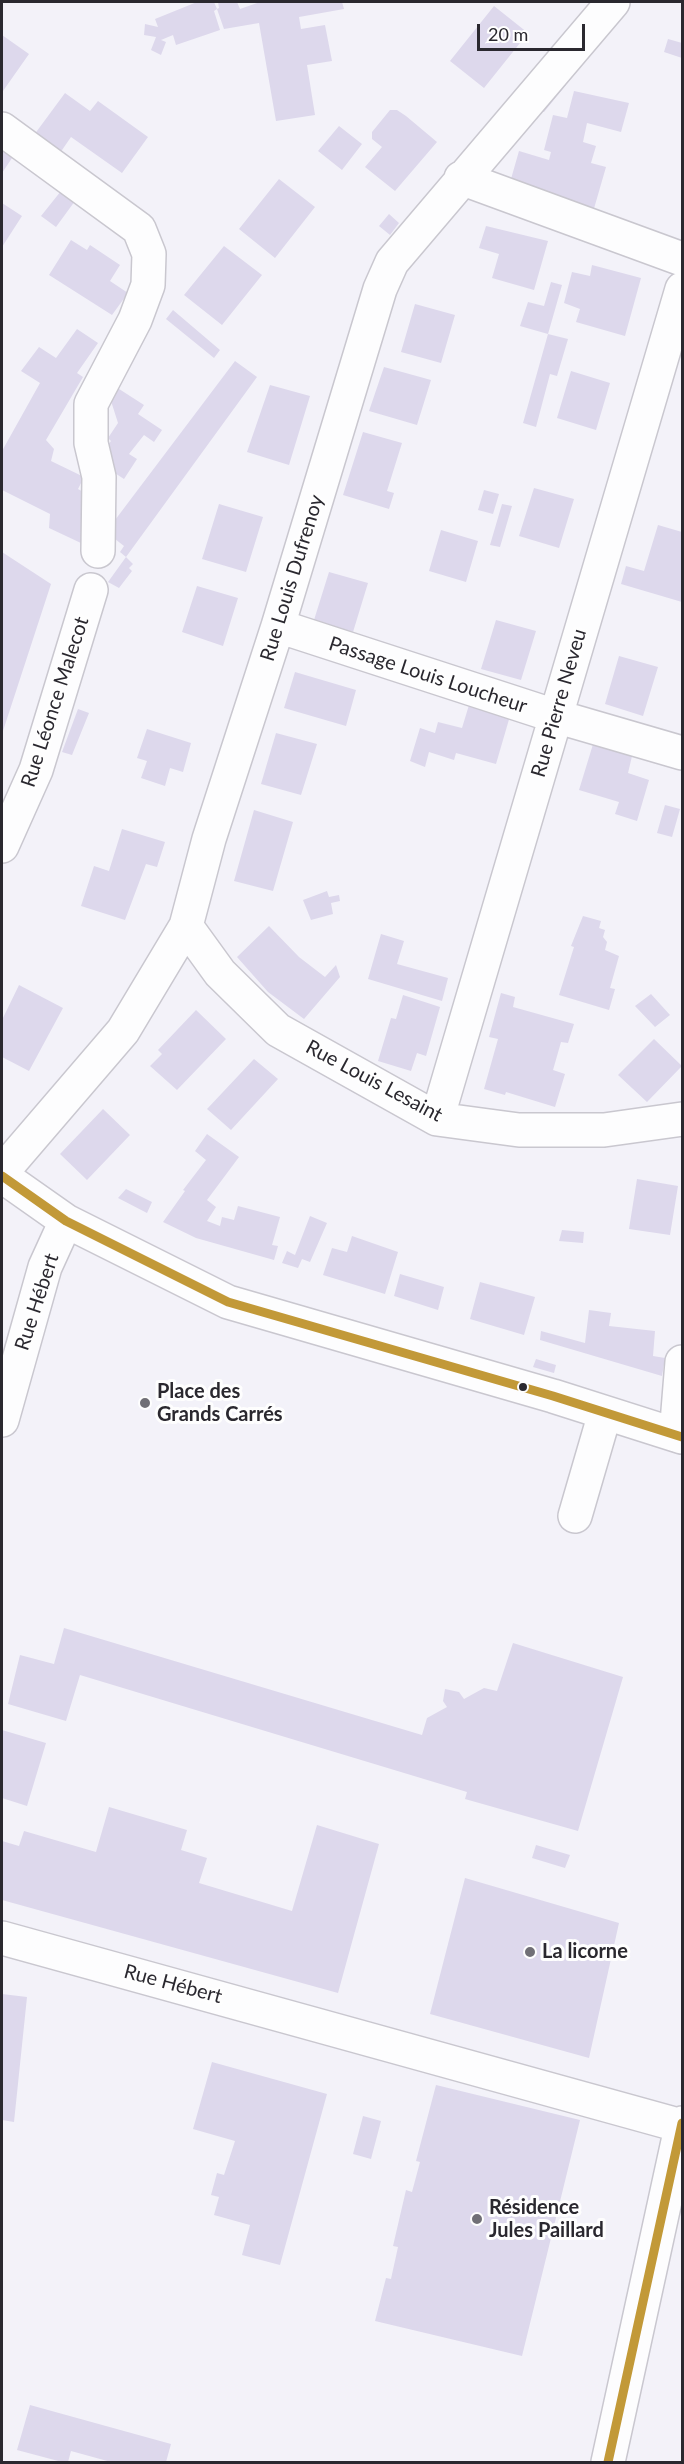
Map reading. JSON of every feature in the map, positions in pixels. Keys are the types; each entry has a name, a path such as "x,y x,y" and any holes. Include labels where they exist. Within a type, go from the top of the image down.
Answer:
{"street":[{"name":"Rue Louis Dufrenoy","path":"2,1174 123,1031 186,926 209,839 278,626 380,289 392,262 461,178 613,2"},
{"path":"2,129 139,229 148,254 148,285 135,320 91,404 91,443 99,477 98,550"},
{"path":"461,178 682,259"},
{"name":"Rue Pierre Neveu","path":"437,1119 682,289"},
{"name":"Rue Léonce Malecot","path":"2,846 36,770 91,590"},
{"name":"Passage Louis Loucheur","path":"278,626 555,716 682,753"},
{"name":"Rue Louis Lesaint","path":"186,926 220,973 278,1030 437,1119 519,1130 594,1130 682,1119"},
{"path":"2,1174 66,1221 228,1302 679,1436 682,1362"},
{"name":"Rue Hébert","path":"2,1420 45,1267 66,1221"},
{"path":"575,1516 605,1413"},
{"name":"Rue Hébert","path":"2,1938 682,2125"},
{"path":"608,2463 682,2125"}],"building":[{"path":"197,2 214,2 217,9 214,11 220,30 176,45 173,35 161,40 166,42 161,55 151,50 156,37 144,35 145,24 158,27 155,19"},
{"path":"218,2 237,2 240,9 260,2 342,2 344,9 299,17 301,29 325,25 332,61 307,65 315,115 276,121 259,23 224,29 217,9 219,8"},
{"path":"494,6 528,33 484,88 450,61"},
{"path":"2,35 29,54 3,91 2,90"},
{"path":"668,39 682,43 682,58 664,52"},
{"path":"557,79 566,85 544,112 532,109"},
{"path":"574,91 629,103 621,132 587,123 583,142 596,146 591,163 606,167 593,212 509,186 519,151 549,160 551,152 544,150 553,115 567,118"},
{"path":"65,93 90,111 98,101 148,137 122,173 71,137 60,153 34,135"},
{"path":"390,110 397,110 406,116 437,142 395,191 365,167 382,147 372,139 372,132"},
{"path":"339,126 362,144 342,170 318,151"},
{"path":"2,150 12,158 2,173"},
{"path":"279,179 315,207 275,258 239,229"},
{"path":"61,191 75,201 56,227 41,216"},
{"path":"2,203 22,216 2,247"},
{"path":"389,214 399,223 390,235 379,226"},
{"path":"486,226 548,241 534,290 492,278 499,254 479,248"},
{"path":"71,240 87,250 90,245 120,265 110,281 128,293 112,315 49,275"},
{"path":"224,246 262,275 222,325 184,295"},
{"path":"592,265 641,278 625,336 576,322 580,309 564,303 572,272 590,276"},
{"path":"551,282 562,285 548,334 520,326 528,302 544,306"},
{"path":"415,304 455,315 441,363 401,352"},
{"path":"173,310 220,350 214,358 166,319"},
{"path":"77,329 98,343 77,373 83,377 46,440 54,449 51,461 84,477 78,489 85,493 83,544 49,528 50,514 2,490 2,451 40,383 21,371 39,347 56,358"},
{"path":"548,334 568,339 557,376 550,374 536,427 523,423"},
{"path":"235,361 257,377 126,557 120,552 124,546 106,532"},
{"path":"384,367 431,380 417,425 369,411"},
{"path":"571,371 610,383 596,430 557,418"},
{"path":"270,385 310,396 289,465 247,452"},
{"path":"116,387 144,405 138,414 162,430 154,442 144,435 129,454 137,459 124,479 107,468 108,445 111,441 108,438 118,423 111,401"},
{"path":"363,432 402,443 387,491 394,493 389,509 343,495"},
{"path":"534,488 574,499 559,548 519,536"},
{"path":"484,490 499,494 493,514 478,510"},
{"path":"219,504 263,517 246,572 202,559"},
{"path":"502,504 512,506 500,547 490,545"},
{"path":"658,525 682,532 682,602 621,584 626,566 644,571"},
{"path":"441,530 478,541 466,582 429,571"},
{"path":"2,552 51,584 2,734"},
{"path":"126,557 133,564 129,568 132,571 119,588 108,582"},
{"path":"329,572 368,583 353,632 314,620"},
{"path":"197,586 238,598 223,646 182,632"},
{"path":"496,620 536,631 521,680 481,669"},
{"path":"619,656 658,667 643,716 605,704"},
{"path":"295,672 356,690 346,726 284,708"},
{"path":"469,705 510,716 496,764 456,753 454,760 429,752 425,767 410,761 420,728 435,733 438,722 462,728"},
{"path":"78,709 89,713 72,755 62,752"},
{"path":"147,729 191,743 183,772 170,768 165,786 141,778 147,761 137,758"},
{"path":"276,733 317,744 301,795 261,784"},
{"path":"594,741 633,752 628,773 649,780 637,821 615,814 619,802 579,790"},
{"path":"665,805 680,809 672,837 657,833"},
{"path":"254,810 293,822 273,891 234,881"},
{"path":"122,829 165,842 157,867 146,864 125,920 81,906 94,866 109,871"},
{"path":"327,891 329,897 339,895 340,901 331,903 333,914 311,920 303,900"},
{"path":"583,916 601,921 599,928 605,930 603,937 607,942 605,950 619,956 610,988 615,989 609,1010 559,995 574,947 571,946"},
{"path":"269,926 299,957 325,977 336,965 340,977 304,1019 268,992 237,957"},
{"path":"381,934 404,941 397,964 448,978 442,1001 368,979"},
{"path":"19,985 63,1008 29,1071 2,1057 2,1020"},
{"path":"501,993 515,997 513,1007 574,1024 568,1043 561,1042 553,1070 565,1074 555,1107 506,1092 505,1095 484,1089 498,1039 489,1037"},
{"path":"651,994 670,1015 655,1027 635,1006"},
{"path":"403,995 440,1007 426,1056 417,1053 411,1071 378,1061 391,1018 396,1019"},
{"path":"196,1010 226,1039 177,1090 150,1066 162,1054 158,1050"},
{"path":"654,1039 682,1066 647,1102 618,1075"},
{"path":"254,1059 278,1079 231,1130 207,1109"},
{"path":"103,1109 130,1135 87,1180 60,1154"},
{"path":"207,1134 239,1157 207,1200 216,1207 207,1221 220,1226 222,1217 234,1220 238,1206 280,1217 272,1245 278,1246 274,1260 196,1238 163,1222 185,1191 183,1190 206,1160 195,1151"},
{"path":"637,1179 678,1186 670,1235 629,1229"},
{"path":"126,1189 152,1202 147,1213 118,1198"},
{"path":"310,1216 327,1223 310,1262 302,1259 298,1268 282,1263 287,1251 295,1255"},
{"path":"562,1230 584,1232 583,1243 559,1241"},
{"path":"352,1236 398,1252 385,1294 323,1275 332,1248 347,1252"},
{"path":"400,1274 444,1287 438,1310 394,1296"},
{"path":"480,1282 535,1297 524,1335 470,1319"},
{"path":"589,1310 611,1313 609,1326 655,1331 653,1356 665,1358 662,1376 540,1340 541,1331 585,1343"},
{"path":"536,1359 556,1365 554,1373 533,1367"},
{"path":"64,1628 422,1735 427,1718 447,1707 443,1701 445,1689 459,1692 464,1699 484,1688 497,1691 513,1643 623,1677 578,1831 465,1799 467,1792 80,1675 66,1721 8,1704 20,1655 54,1664"},
{"path":"2,1730 46,1743 27,1806 2,1798"},
{"path":"109,1807 187,1830 181,1850 207,1858 199,1883 292,1911 317,1825 379,1844 338,1993 2,1900 2,1841 19,1846 24,1831 96,1852"},
{"path":"536,1845 570,1855 565,1868 532,1858"},
{"name":"La licorne","path":"465,1878 619,1923 589,2058 430,2014"},
{"path":"2,1994 27,1997 14,2122 2,2120"},
{"path":"212,2062 327,2094 280,2265 242,2255 250,2225 214,2215 219,2197 211,2195 217,2173 224,2175 235,2141 193,2129"},
{"name":"Résidence Jules Paillard","path":"436,2085 580,2120 522,2356 375,2321 386,2278 391,2279 398,2247 393,2246 406,2190 412,2192 420,2162 416,2161"},
{"path":"363,2116 381,2121 371,2159 353,2154"},
{"path":"30,2405 171,2444 166,2462 111,2462 71,2451 68,2462 62,2462 17,2450"}],"transit line":[{"path":"2,1176 66,1221 228,1302 553,1396 682,1437"},
{"path":"608,2462 682,2123"}],"place":[{"name":"Place des Grands Carrés","path":"145,1403"},
{"name":"La licorne","path":"530,1952"},
{"name":"Résidence Jules Paillard","path":"477,2219"}]}
